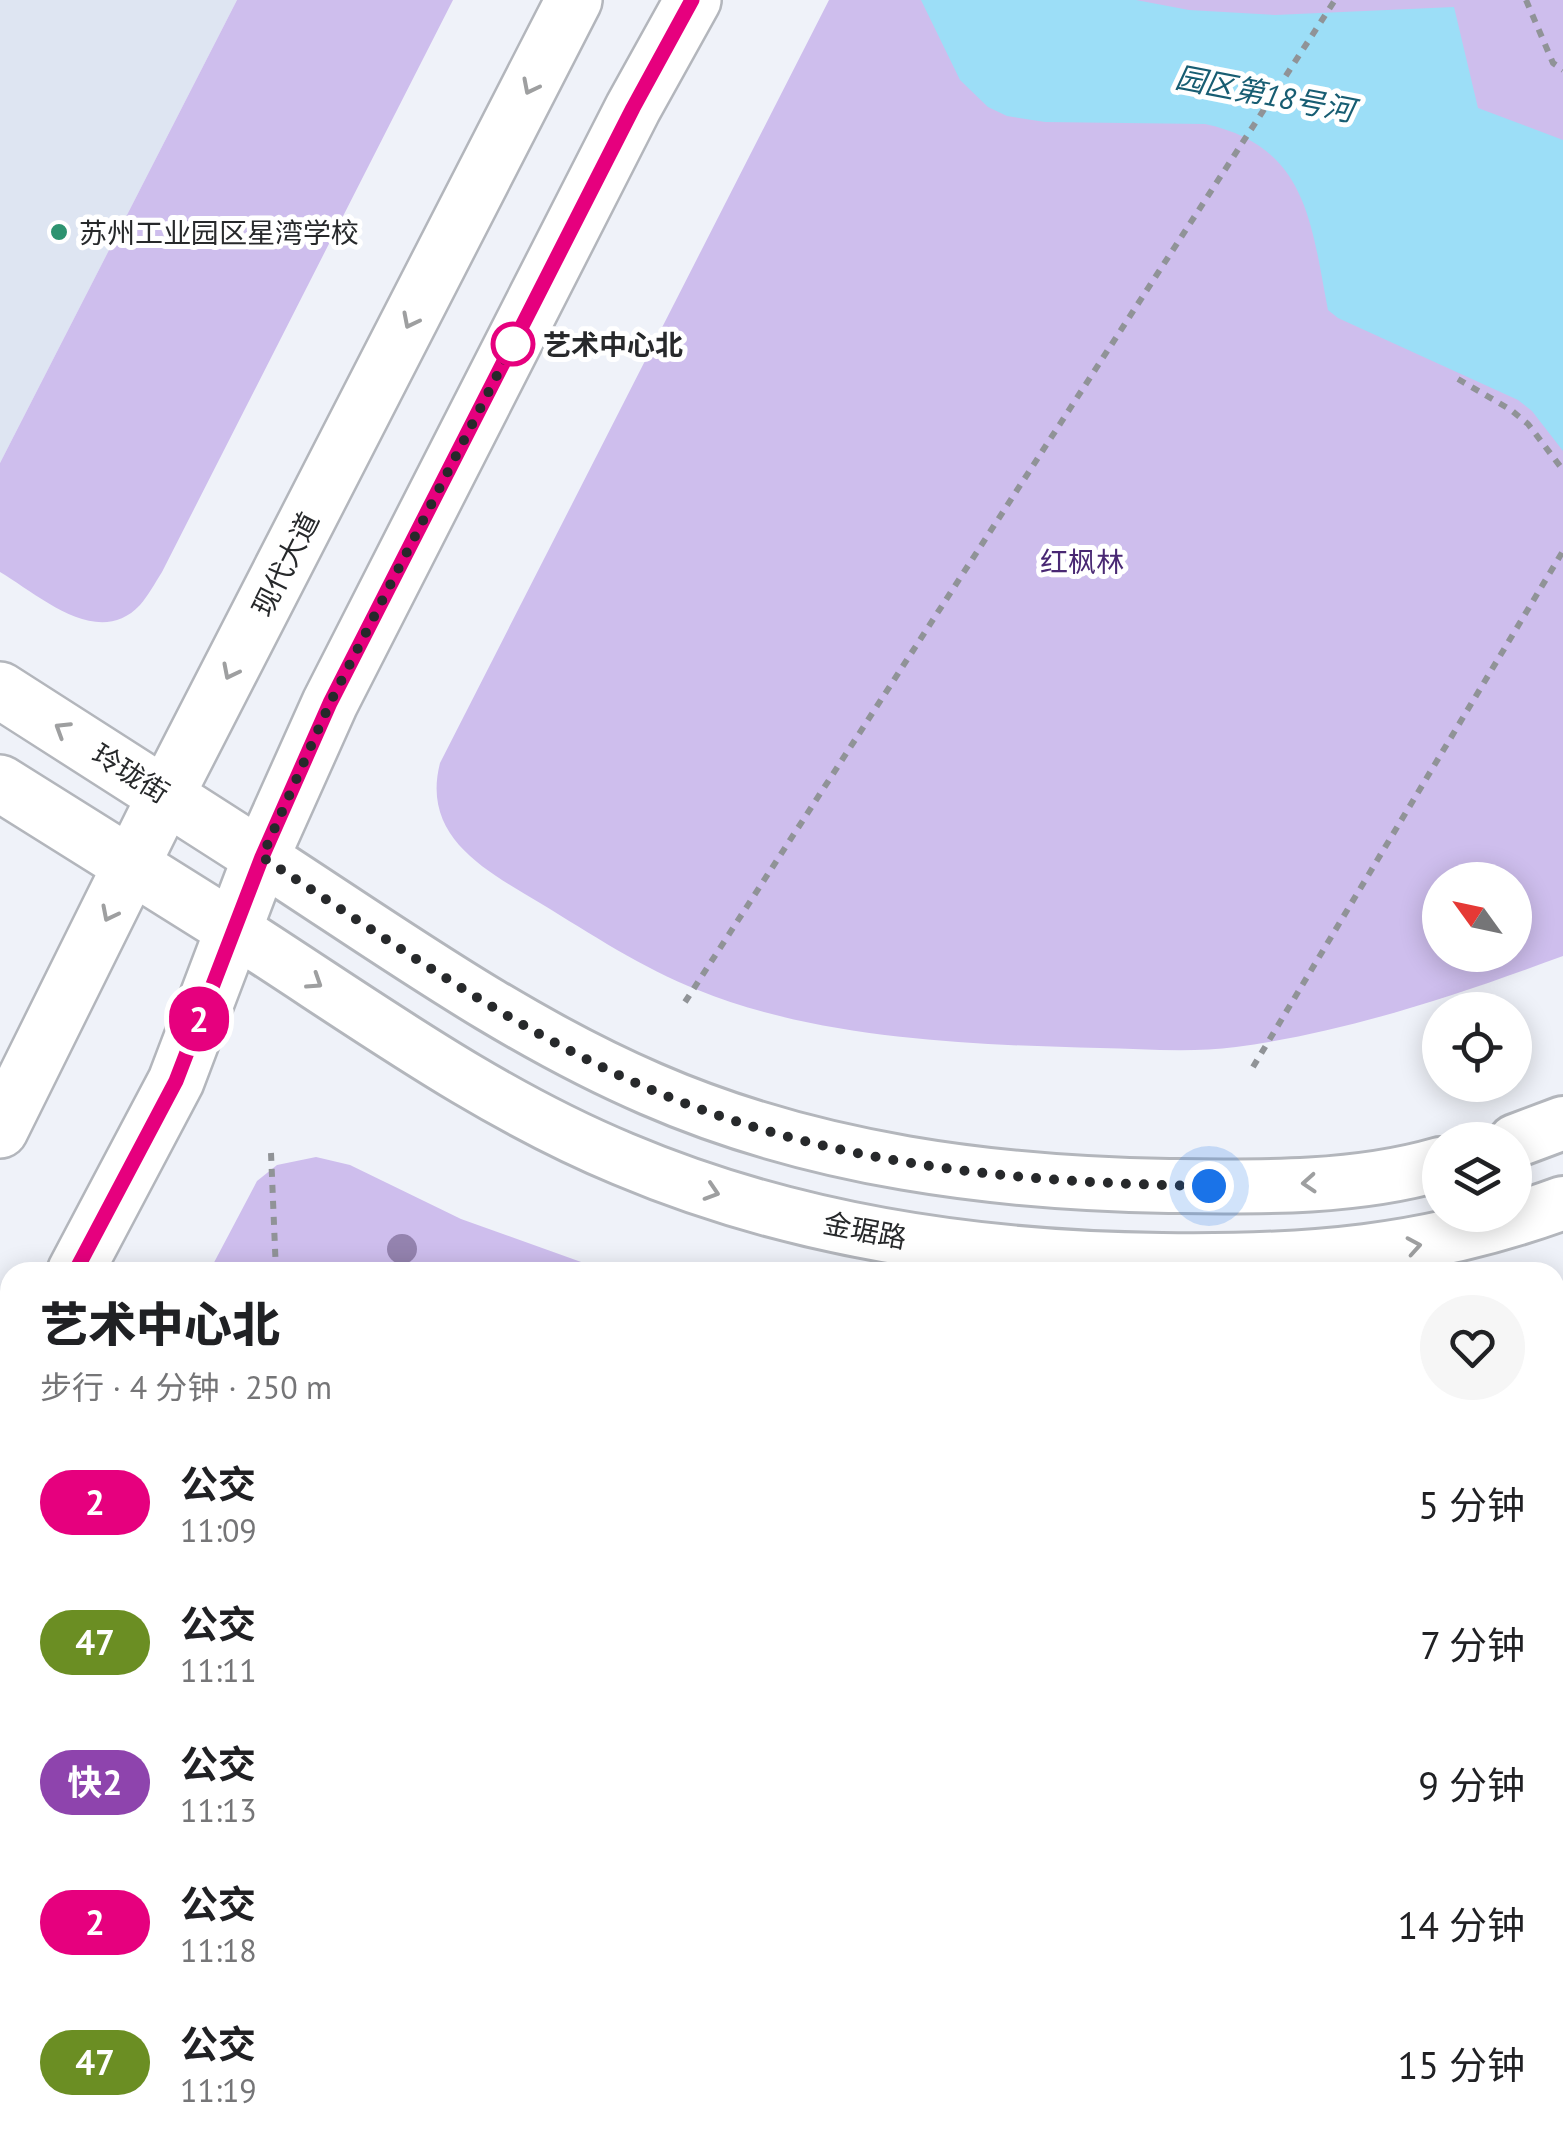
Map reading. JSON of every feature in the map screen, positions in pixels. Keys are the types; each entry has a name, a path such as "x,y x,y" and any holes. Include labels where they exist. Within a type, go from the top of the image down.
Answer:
{"main road":[{"name":"现代大道","path":"0,1130 166,794 574,0"},
{"path":"80,1262 176,1081 262,857 330,703 633,108 693,0"},
{"name":"玲珑街","path":"0,690 262,857"},
{"path":"0,783 233,929"},
{"path":"262,857 430,968 552,1040 650,1089 799,1140 967,1172 1088,1184 1310,1183 1422,1168"},
{"name":"金琚路","path":"233,929 446,1066 558,1129 673,1179 780,1213 847,1228 1026,1256 1299,1259 1393,1250 1447,1240 1563,1203"},
{"path":"1532,1135 1563,1123"}],"path":[{"path":"685,1002 1336,0"},
{"path":"1526,0 1554,63 1563,70"},
{"path":"1458,379 1528,424 1563,470"},
{"path":"1253,1067 1563,550"},
{"path":"272,1153 276,1262"}],"shaded area":[{"name":"苏州工业园区星湾学校","path":"0,0 237,0 0,463"}],"green space":[{"path":"237,0 453,0 162,572 140,605 124,617 106,622 88,620 50,604 0,572 0,463"},
{"name":"红枫林","path":"829,0 1563,0 1563,956 1532,967 1532,862 1422,862 1422,972 1517,972 1459,992 1422,992 1422,1004 1361,1022 1219,1049 1000,1045 844,1029 744,1006 698,990 617,950 479,864 449,831 440,811 440,763"},
{"path":"316,1157 350,1165 461,1219 581,1262 214,1262 257,1181 277,1165"}],"water":[{"name":"园区第18号河","path":"921,0 1136,0 1189,10 1275,15 1454,7 1478,108 1563,140 1563,451 1532,411 1518,400 1328,310 1309,218 1284,169 1265,150 1239,135 1205,124 1045,122 1007,116 988,107 960,80"}],"bus line":[{"name":"2","path":"80,1262 176,1081 262,857 330,703 633,108 692,0"}],"place":[{"name":"苏州工业园区星湾学校","path":"59,232"},
{"name":"艺术中心北","path":"513,344"}],"route":[{"path":"513,344 330,703 262,857 484,1002 592,1061 698,1108 862,1155 967,1172 1088,1184 1209,1186"}]}
